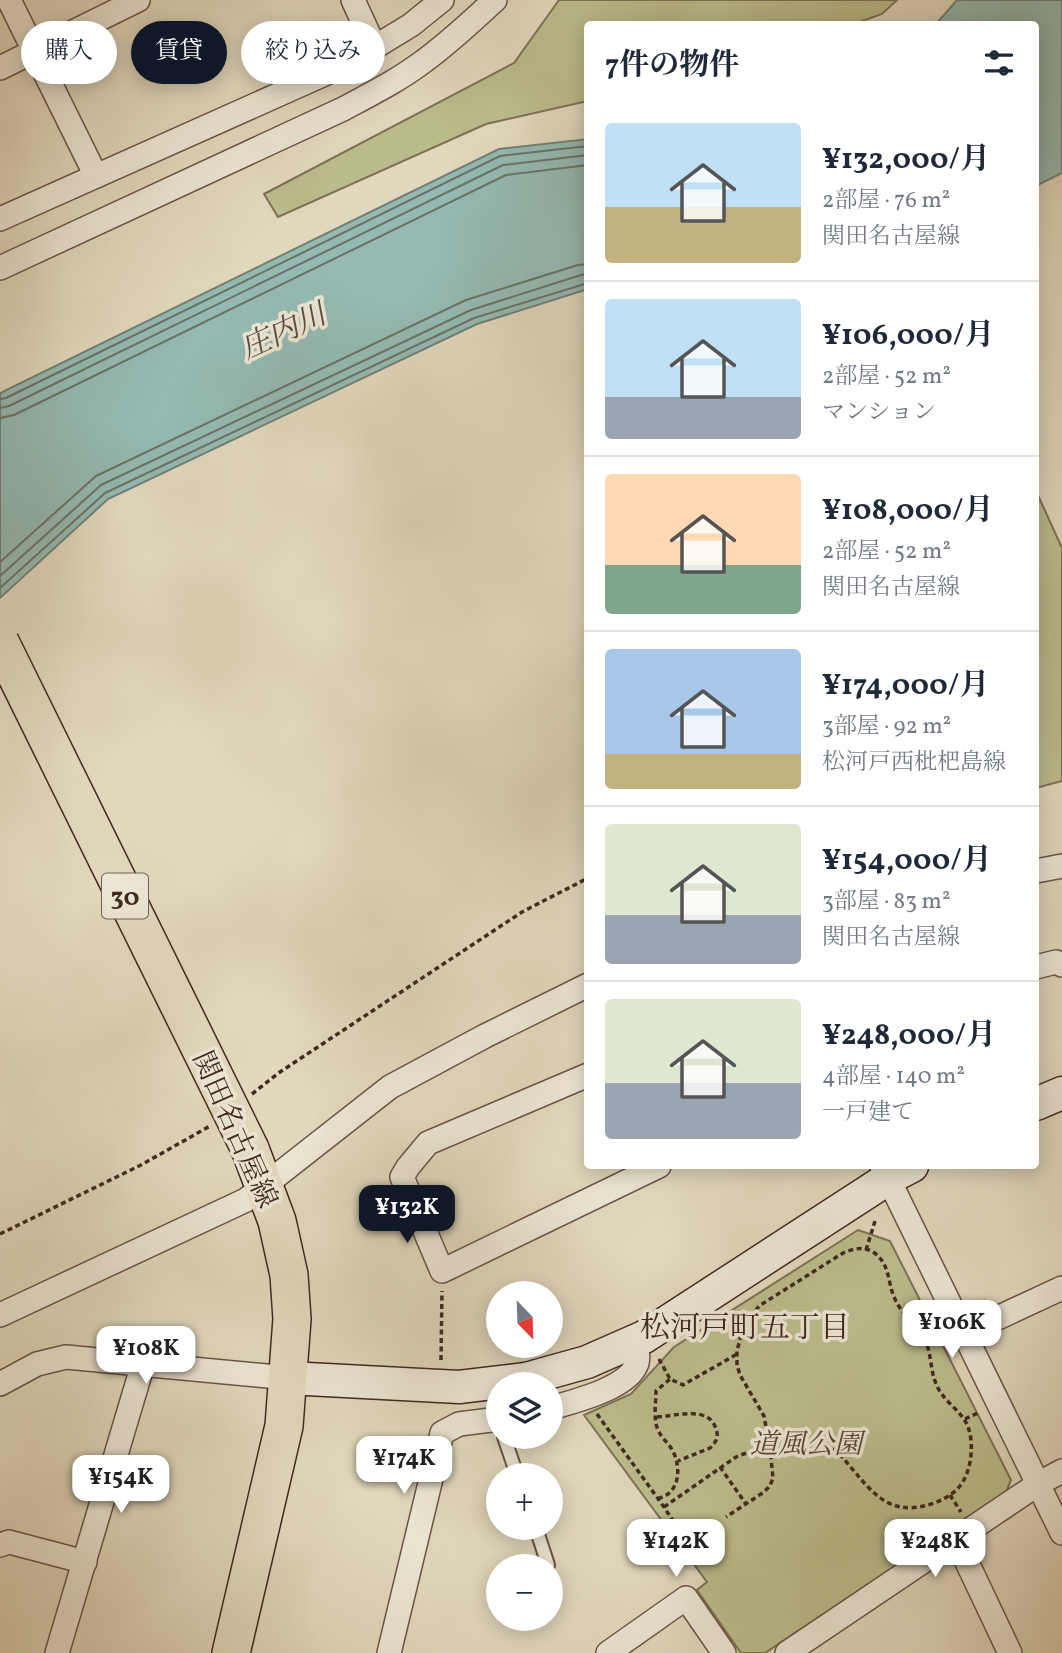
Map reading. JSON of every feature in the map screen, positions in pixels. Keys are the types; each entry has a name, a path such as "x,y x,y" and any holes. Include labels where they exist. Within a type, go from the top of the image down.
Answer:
{"main road":[{"name":"関田名古屋線","path":"0,642 250,1149 277,1221 289,1275 292,1319 284,1426 231,1653"},
{"path":"1039,1103 1062,1093"},
{"path":"288,1378 458,1387 526,1379 647,1349 644,1337 894,1170"}],"street":[{"path":"9,0 21,24"},
{"path":"95,21 138,0"},
{"path":"353,0 362,21"},
{"path":"385,41 411,25 442,0"},
{"path":"0,268 285,137 388,85 423,62 495,0"},
{"path":"0,68 21,58"},
{"path":"50,84 96,176"},
{"path":"0,219 302,84"},
{"path":"1039,870 1062,866"},
{"path":"1039,966 1056,962 1062,965"},
{"path":"0,1315 246,1200 390,1087 584,987"},
{"path":"584,1077 428,1143 408,1167 402,1177 442,1272 653,1169"},
{"path":"894,1170 963,1334 1062,1533"},
{"path":"963,1334 1062,1288"},
{"path":"563,1404 611,1387 629,1376 637,1360 647,1349"},
{"path":"0,1384 37,1364 66,1357 288,1378"},
{"path":"57,1653 143,1364"},
{"path":"389,1653 442,1433 459,1424 486,1424"},
{"path":"787,1653 1038,1484 1062,1471"},
{"path":"956,1539 1010,1653"},
{"path":"0,1545 9,1542 85,1562"},
{"path":"608,1653 686,1598 724,1653"}],"path":[{"path":"250,1095 280,1072 522,912 584,880"},
{"path":"0,1234 141,1165 210,1126"},
{"path":"866,1250 875,1220"},
{"path":"664,1507 747,1451 770,1448 806,1443 818,1444 839,1453 873,1493 901,1508 919,1508 940,1502 959,1487 969,1465 971,1441 965,1419 939,1391 931,1370 928,1345 917,1326 901,1311 892,1293 889,1273 873,1252 853,1248 843,1253 759,1306 746,1323 740,1335 737,1354 740,1375 764,1416 770,1448 773,1478 770,1486 726,1517"},
{"path":"441,1366 442,1272"},
{"path":"647,1349 670,1379 683,1385 737,1354"},
{"path":"658,1499 673,1488 677,1475 678,1461 658,1430 656,1418 656,1391 670,1379"},
{"path":"591,1406 674,1524"},
{"path":"965,1419 980,1412"},
{"path":"656,1418 699,1413 708,1416 715,1425 718,1433 714,1445 678,1461"},
{"path":"720,1467 746,1504"}],"green space":[{"path":"559,0 897,0 882,14 862,21 584,21 584,102 486,124 278,217 264,194 514,63"},
{"path":"1039,498 1062,548 1062,781 1039,787"},
{"name":"道風公園","path":"858,1230 890,1241 1011,1480 1006,1492 765,1653 741,1653 697,1590 707,1582 584,1415 631,1394 674,1347"}],"water":[{"path":"957,0 1062,0 1062,173 1039,184 1039,21 939,21"},
{"name":"庄内川","path":"584,139 584,290 477,324 108,499 0,598 0,393 499,149"}],"district":[{"name":"松河戸町五丁目","path":"745,1327"}]}
